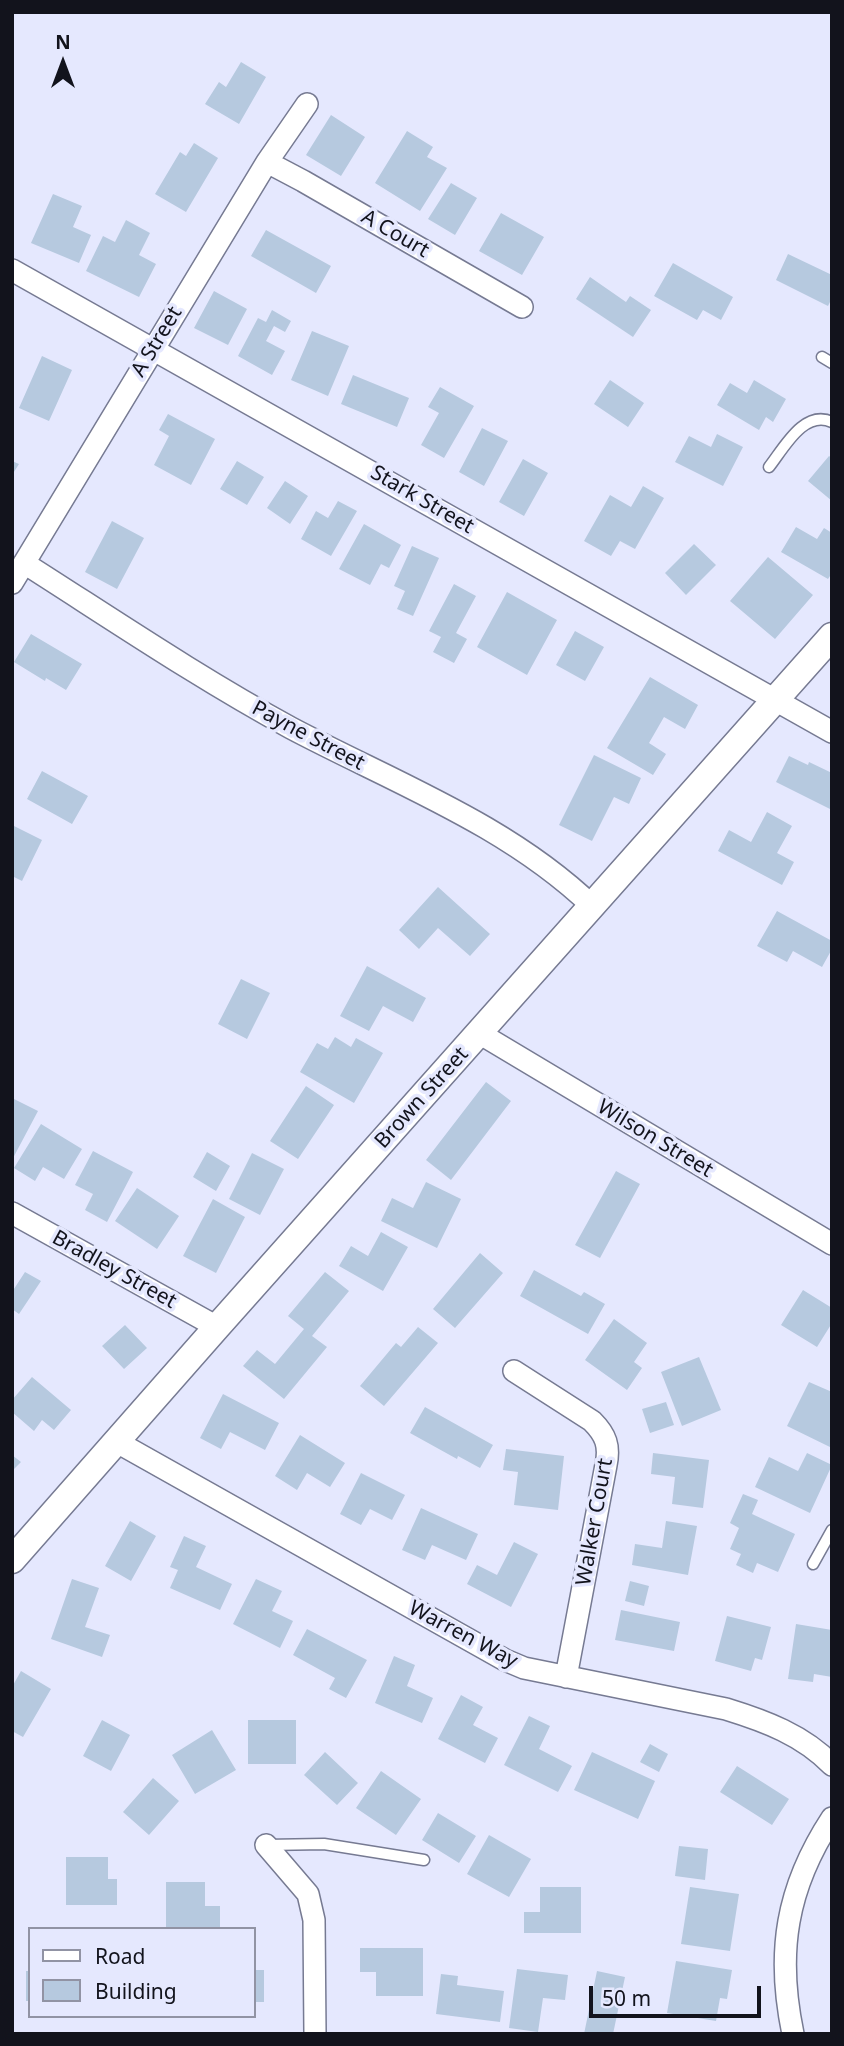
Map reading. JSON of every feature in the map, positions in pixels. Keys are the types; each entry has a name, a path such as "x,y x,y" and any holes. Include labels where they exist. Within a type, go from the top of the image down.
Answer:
{"street":[{"name":"A Street","path":"12,583 267,162 307,104"},
{"name":"A Court","path":"267,162 522,307"},
{"name":"Stark Street","path":"12,270 832,732"},
{"name":"Payne Street","path":"24,564 237,699 453,810 537,859 564,878 592,906"},
{"name":"Brown Street","path":"12,1560 832,636"},
{"name":"Wilson Street","path":"479,1033 832,1244"},
{"name":"Bradley Street","path":"12,1213 217,1326"},
{"name":"Walker Court","path":"514,1371 592,1421 607,1441 606,1465 566,1677"},
{"name":"Warren Way","path":"117,1442 505,1660 524,1668 749,1716 770,1723 789,1734 832,1765"},
{"path":"793,2034 784,1975 791,1903 803,1869 832,1818"},
{"path":"266,1845 308,1894 312,1907 315,2034"}],"lane":[{"path":"769,467 794,435 810,421 819,417 832,422"},
{"path":"813,1564 832,1530"},
{"path":"266,1845 324,1844 424,1860"}],"building":[{"path":"241,62 266,77 239,124 205,104 219,82 226,87"},
{"path":"331,115 365,137 341,176 306,155"},
{"path":"407,131 433,147 427,157 447,168 420,211 375,183"},
{"path":"194,143 218,158 186,212 155,194 180,152 186,156"},
{"path":"451,183 477,198 455,235 428,219"},
{"path":"53,194 82,206 73,227 91,235 79,263 31,243"},
{"path":"501,213 544,237 522,275 479,251"},
{"path":"126,220 150,233 139,255 156,264 139,297 86,271 103,236 115,242"},
{"path":"266,230 331,266 316,293 251,256"},
{"path":"788,254 832,275 832,298 828,306 776,280"},
{"path":"673,263 733,297 721,320 703,310 697,320 654,296"},
{"path":"590,277 626,302 630,296 651,310 633,337 576,299"},
{"path":"214,291 247,309 228,345 194,328"},
{"path":"272,310 291,321 285,332 274,326 266,341 285,351 272,375 238,356 258,318 266,322"},
{"path":"312,331 349,346 328,396 291,380"},
{"path":"42,356 72,370 49,421 19,408"},
{"path":"353,375 409,398 397,427 341,404"},
{"path":"610,380 644,403 628,427 594,404"},
{"path":"754,380 786,399 773,422 766,417 759,430 717,405 730,383 747,393"},
{"path":"440,387 474,406 444,458 421,445 439,413 428,407"},
{"path":"168,414 215,439 191,485 154,465 169,436 159,430"},
{"path":"482,428 508,441 484,486 459,472"},
{"path":"717,434 743,447 723,486 675,462 689,436 711,447"},
{"path":"829,456 832,458 832,501 808,481"},
{"path":"523,459 548,473 524,516 499,502"},
{"path":"12,461 19,464 12,475"},
{"path":"237,461 264,477 247,505 220,489"},
{"path":"285,481 308,496 290,524 267,508"},
{"path":"643,486 664,498 635,549 620,541 611,556 584,541 610,495 631,507"},
{"path":"338,501 357,511 331,556 301,539 316,511 328,518"},
{"path":"112,521 144,538 117,589 85,572"},
{"path":"364,524 401,545 389,568 381,564 370,585 339,569"},
{"path":"796,527 817,539 824,528 832,533 832,573 828,579 781,552"},
{"path":"694,544 716,565 686,595 665,573"},
{"path":"412,546 439,558 413,616 397,609 405,591 394,586"},
{"path":"768,557 813,595 775,639 730,601"},
{"path":"454,584 476,596 456,633 467,639 454,663 433,652 441,637 429,631"},
{"path":"507,592 557,620 527,675 477,647"},
{"path":"575,631 604,647 585,681 556,665"},
{"path":"31,634 82,664 66,690 14,662"},
{"path":"650,677 698,705 685,729 664,717 649,743 666,754 653,775 607,748"},
{"path":"594,755 641,778 629,804 614,797 592,841 559,825"},
{"path":"789,756 832,773 832,810 776,782"},
{"path":"42,771 88,796 72,824 27,799"},
{"path":"767,812 792,826 777,853 794,862 782,885 718,851 729,830 751,842"},
{"path":"12,825 42,840 22,881 12,876"},
{"path":"438,887 490,934 470,956 438,928 419,949 399,930"},
{"path":"777,911 832,941 832,949 822,967 793,951 787,962 757,946"},
{"path":"367,966 426,998 413,1022 383,1006 369,1031 340,1016"},
{"path":"241,979 270,993 247,1039 218,1024"},
{"path":"335,1037 351,1047 356,1038 383,1053 354,1103 300,1072 317,1043 328,1049"},
{"path":"486,1082 511,1101 451,1180 426,1160"},
{"path":"306,1086 334,1105 298,1159 270,1141"},
{"path":"12,1098 38,1111 12,1160"},
{"path":"41,1124 82,1149 64,1179 43,1167 35,1181 14,1168"},
{"path":"93,1151 133,1172 107,1222 85,1210 93,1194 75,1185"},
{"path":"207,1152 230,1166 216,1191 193,1177"},
{"path":"252,1153 284,1169 260,1215 229,1199"},
{"path":"616,1171 640,1184 600,1258 575,1245"},
{"path":"426,1182 461,1199 437,1248 381,1221 392,1198 413,1208"},
{"path":"137,1188 179,1216 157,1249 115,1221"},
{"path":"213,1199 245,1217 216,1273 183,1256"},
{"path":"381,1232 408,1247 383,1291 339,1266 351,1246 368,1256"},
{"path":"480,1253 503,1273 455,1328 433,1309"},
{"path":"534,1270 581,1296 584,1292 605,1304 588,1334 520,1296"},
{"path":"25,1272 41,1281 19,1314 12,1309 12,1292"},
{"path":"325,1272 349,1291 312,1336 327,1347 284,1399 243,1366 257,1350 275,1364 304,1329 288,1316"},
{"path":"803,1290 832,1308 832,1323 817,1347 781,1325"},
{"path":"614,1319 647,1343 634,1362 642,1368 627,1390 585,1360"},
{"path":"125,1325 147,1348 124,1369 102,1346"},
{"path":"418,1327 438,1343 384,1406 360,1386 396,1343 401,1347"},
{"path":"699,1357 721,1410 682,1426 661,1372"},
{"path":"32,1377 71,1410 54,1430 42,1420 34,1431 12,1412 12,1400"},
{"path":"809,1382 832,1392 832,1448 787,1426"},
{"path":"223,1394 279,1423 265,1450 230,1432 221,1449 200,1438"},
{"path":"666,1402 674,1425 650,1433 642,1409"},
{"path":"425,1407 493,1445 480,1468 458,1456 457,1459 410,1433"},
{"path":"300,1435 345,1463 330,1487 307,1473 297,1490 275,1476"},
{"path":"506,1449 564,1456 558,1510 514,1505 518,1472 503,1470"},
{"path":"653,1453 709,1460 703,1508 672,1504 675,1477 651,1474"},
{"path":"807,1453 832,1465 810,1513 755,1487 769,1457 798,1471"},
{"path":"12,1455 21,1462 12,1471"},
{"path":"361,1473 405,1495 392,1520 370,1509 361,1525 340,1514"},
{"path":"743,1494 758,1500 752,1514 795,1534 778,1572 757,1563 753,1573 736,1565 741,1554 730,1549 739,1528 730,1523"},
{"path":"421,1508 478,1534 466,1560 432,1545 425,1560 402,1550"},
{"path":"130,1521 156,1536 131,1581 105,1566"},
{"path":"666,1521 697,1526 688,1575 632,1565 635,1544 662,1548"},
{"path":"184,1536 206,1546 196,1567 232,1584 220,1610 170,1588 178,1570 170,1567"},
{"path":"514,1542 538,1554 511,1607 467,1584 477,1565 497,1575"},
{"path":"72,1579 99,1588 85,1627 110,1635 102,1657 51,1639"},
{"path":"256,1579 282,1591 272,1611 293,1621 280,1648 233,1624"},
{"path":"630,1581 649,1586 644,1606 625,1601"},
{"path":"621,1610 680,1622 674,1651 615,1640"},
{"path":"727,1616 771,1627 762,1660 755,1658 751,1671 715,1661"},
{"path":"796,1624 832,1630 832,1677 814,1674 813,1682 788,1679"},
{"path":"307,1629 367,1660 346,1698 329,1689 335,1678 293,1655"},
{"path":"394,1656 415,1665 407,1686 433,1698 422,1723 375,1703"},
{"path":"21,1671 51,1689 23,1737 12,1731 12,1687"},
{"path":"461,1695 483,1707 473,1725 498,1738 485,1763 438,1739"},
{"path":"529,1716 550,1726 539,1749 572,1766 558,1792 504,1765"},
{"path":"102,1720 130,1735 111,1771 83,1756"},
{"path":"248,1720 296,1720 296,1764 248,1764"},
{"path":"212,1730 236,1770 195,1794 172,1755"},
{"path":"650,1744 668,1754 659,1772 640,1762"},
{"path":"325,1752 358,1783 337,1805 304,1775"},
{"path":"592,1752 655,1781 638,1819 574,1790"},
{"path":"737,1766 789,1799 772,1825 720,1792"},
{"path":"381,1771 421,1799 396,1835 356,1808"},
{"path":"153,1778 179,1801 149,1835 123,1812"},
{"path":"438,1813 476,1836 459,1863 422,1840"},
{"path":"489,1835 531,1859 509,1897 467,1874"},
{"path":"679,1846 708,1849 705,1880 675,1876"},
{"path":"66,1857 108,1857 108,1879 117,1879 117,1905 66,1905"},
{"path":"166,1882 205,1882 205,1906 220,1906 220,1927 166,1927"},
{"path":"540,1887 581,1887 581,1933 524,1933 524,1912 540,1912"},
{"path":"690,1887 739,1894 730,1951 681,1944"},
{"path":"360,1948 423,1948 423,1996 376,1996 376,1972 360,1972"},
{"path":"676,1961 732,1970 727,1999 720,1998 716,2021 667,2013"},
{"path":"517,1969 568,1975 565,2000 543,1998 538,2032 509,2028"},
{"path":"256,1970 264,1970 264,2002 256,2002"},
{"path":"26,1971 28,1971 28,2001"},
{"path":"597,1971 625,1977 613,2034 584,2034"},
{"path":"441,1974 458,1976 457,1985 504,1991 500,2022 436,2014"}]}
